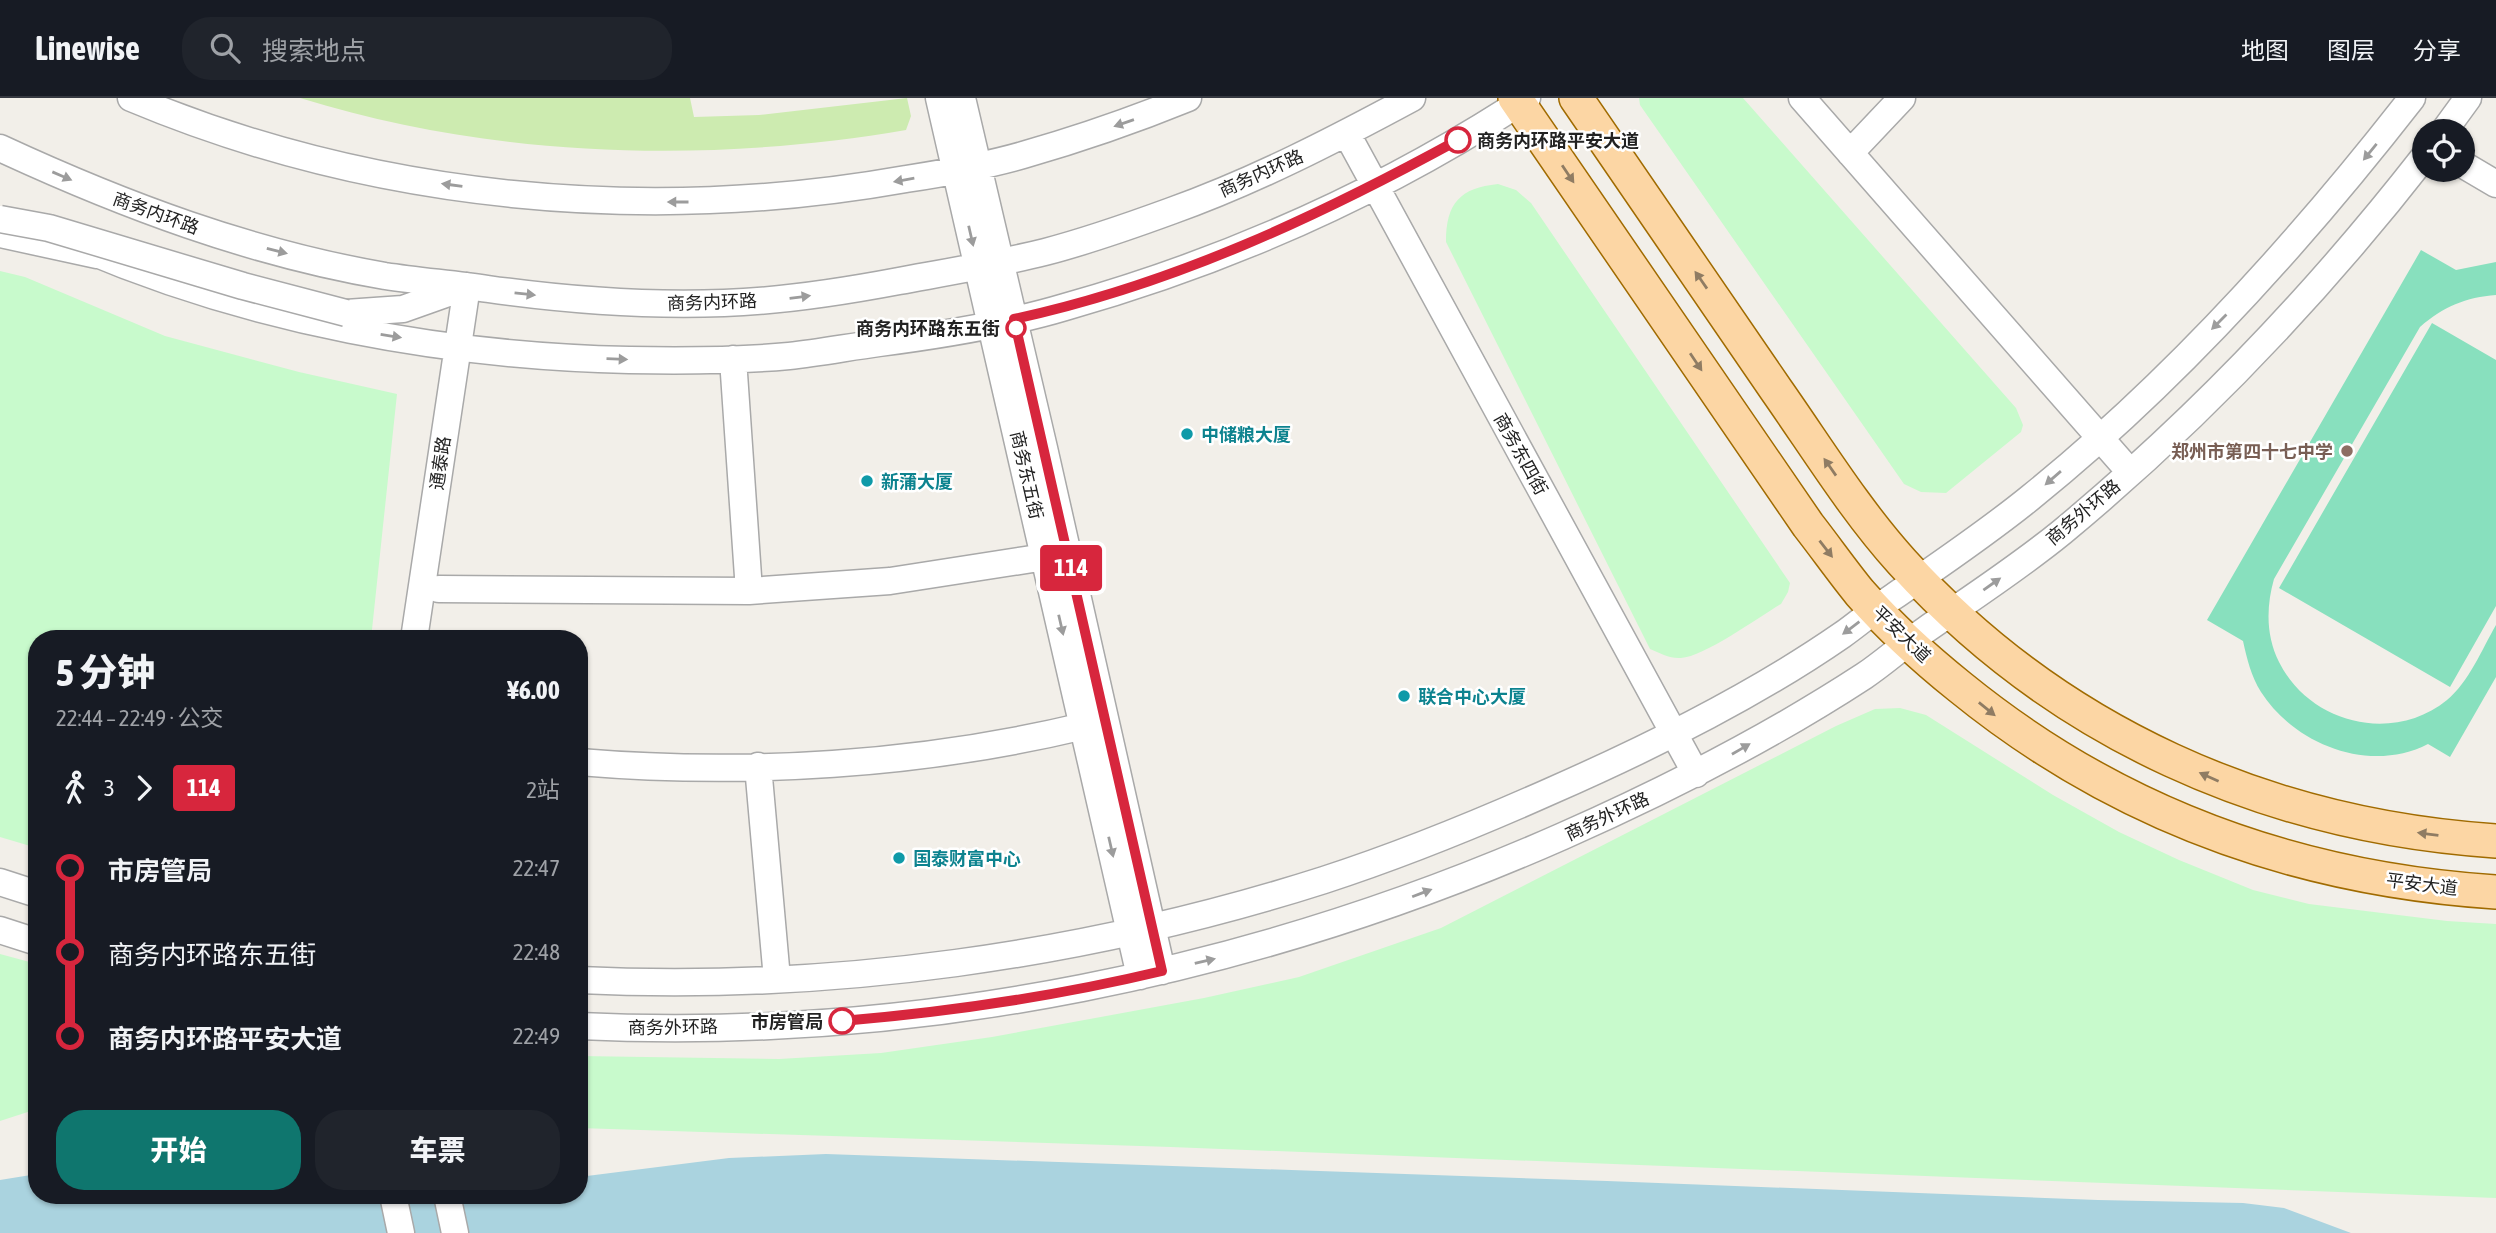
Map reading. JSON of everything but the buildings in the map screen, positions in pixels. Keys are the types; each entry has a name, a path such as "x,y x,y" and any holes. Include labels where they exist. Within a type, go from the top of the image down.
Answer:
{"main road":[{"path":"1576,98 1850,496 1900,560 1951,612 2032,680 2098,722 2161,756 2224,784 2291,806 2368,825 2496,841"},
{"name":"平安大道","path":"1520,100 1808,526 1861,593 1908,642 2003,722 2072,766 2127,796 2206,832 2277,855 2358,875 2496,892"}],"street":[{"path":"131,98 218,131 341,166 400,178 601,202 692,202 786,197 883,184 967,168 1070,141 1188,98"},
{"name":"商务东五街","path":"939,98 967,168"},
{"name":"商务东五街","path":"962,98 967,168 1151,973"},
{"name":"商务内环路","path":"0,148 186,225 254,246 384,275 609,303 723,303 845,291 989,264 1057,248 1173,211 1347,134 1412,98"},
{"path":"1802,98 2130,472"},
{"path":"1850,153 1902,98"},
{"path":"588,980 641,983 777,979 907,970 1050,948 1141,929 1240,904 1370,864 1530,800 1675,733 1841,636 2029,499 2175,366 2272,268 2412,98"},
{"path":"2453,119 2468,98"},
{"path":"0,213 167,281 272,312 374,334 466,348 610,359 733,359 800,354 911,339 1003,321 1061,309 1194,266 1374,187 1481,128 1520,100"},
{"name":"商务东四街","path":"1347,134 1696,774"},
{"name":"商务外环路","path":"588,1026 641,1029 715,1027 912,1015 1059,993 1151,973 1266,944 1386,907 1524,853 1696,774 1868,674 1908,642 2058,535 2130,472 2306,299 2412,171"},
{"path":"2475,172 2496,184"},
{"path":"0,219 48,228 243,286 346,313 403,309 475,288"},
{"path":"0,234 101,256"},
{"name":"通泰路","path":"416,630 475,288"},
{"name":"商务东五街","path":"1003,321 1045,557 1084,726 1141,929"},
{"name":"通泰路","path":"433,630 466,348"},
{"path":"733,359 749,591"},
{"path":"439,589 749,591 890,581 1045,557"},
{"path":"588,763 642,767 758,766 856,761 970,748 1084,726"},
{"path":"758,766 777,979"},
{"path":"0,882 28,891"},
{"path":"0,930 28,939"},
{"path":"395,1204 401,1233"},
{"path":"449,1204 455,1233"}],"green space":[{"path":"300,98 690,98 694,117 759,115 907,98 911,116 906,130 831,141 678,151 601,149 448,133 373,118"},
{"path":"1639,98 1743,98 2016,408 2023,425 2021,432 1946,493 1921,492 1904,484 1640,105"},
{"path":"1498,184 1516,190 1531,203 1790,583 1781,604 1703,651 1677,658 1650,649 1446,242 1449,217 1458,200 1474,189"},
{"path":"2421,250 2456,270 2496,262 2496,295 2455,304 2420,327 2274,579 2269,611 2270,632 2279,662 2293,683 2311,700 2332,713 2354,721 2378,724 2402,721 2426,714 2447,700 2468,675 2496,625 2496,677 2450,757 2428,744 2406,753 2359,755 2313,740 2293,727 2261,692 2252,674 2243,641 2207,620"},
{"path":"0,271 25,277 165,336 299,372 397,394 372,630 28,630 28,845 0,837"},
{"path":"2432,323 2496,360 2496,606 2450,687 2279,588"},
{"path":"1900,708 1926,715 2053,795 2119,832 2253,890 2309,904 2447,921 2496,924 2496,1198 1171,1147 588,1128 588,1056 779,1059 881,1053 992,1037 1204,998 1299,977 1441,928 1836,726 1875,709"},
{"path":"0,954 28,962 28,1112 0,1121"}],"water":[{"path":"826,1154 2243,1203 2284,1208 2351,1233 0,1233 0,1180 28,1175 28,1204 588,1204 588,1176 729,1158"}],"bus line":[{"name":"114","path":"842,1021 912,1015 1016,1000 1162,971 1014,319 1061,309 1119,291 1249,244 1374,187 1458,140"}],"place":[{"name":"商务内环路平安大道","path":"1458,140"},
{"name":"商务内环路东五街","path":"1016,328"},
{"name":"中储粮大厦","path":"1187,434"},
{"name":"郑州市第四十七中学","path":"2347,451"},
{"name":"新蒲大厦","path":"867,481"},
{"name":"联合中心大厦","path":"1404,696"},
{"name":"国泰财富中心","path":"899,858"},
{"name":"市房管局","path":"842,1021"}]}
